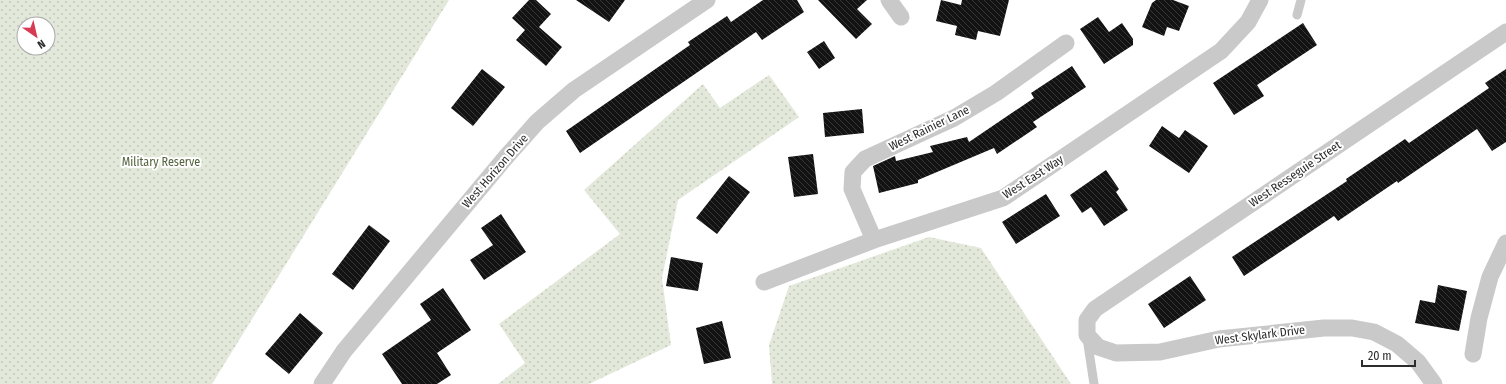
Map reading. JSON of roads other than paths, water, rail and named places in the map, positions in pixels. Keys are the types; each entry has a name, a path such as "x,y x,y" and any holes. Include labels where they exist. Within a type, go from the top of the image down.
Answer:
{"street":[{"name":"West Horizon Drive","path":"322,384 344,351 537,122 574,90 707,0"},
{"path":"889,0 901,17"},
{"name":"West East Way","path":"764,282 874,240 1003,198 1221,50 1248,22 1260,0"},
{"name":"West Resseguie Street","path":"1087,327 1095,309 1506,32"},
{"name":"West Rainier Lane","path":"874,240 852,189 853,172 864,159 954,118 996,93 1066,43"},
{"path":"1473,354 1479,318 1490,277 1506,243"},
{"name":"West Skylark Drive","path":"1087,327 1098,347 1116,353 1160,352 1219,339 1324,328 1352,328 1374,332 1396,344 1418,362 1434,384"}],"lane":[{"path":"1297,15 1301,0"},
{"path":"1087,327 1094,384"}],"park label":[{"name":"Military Reserve","path":"161,162"}]}
